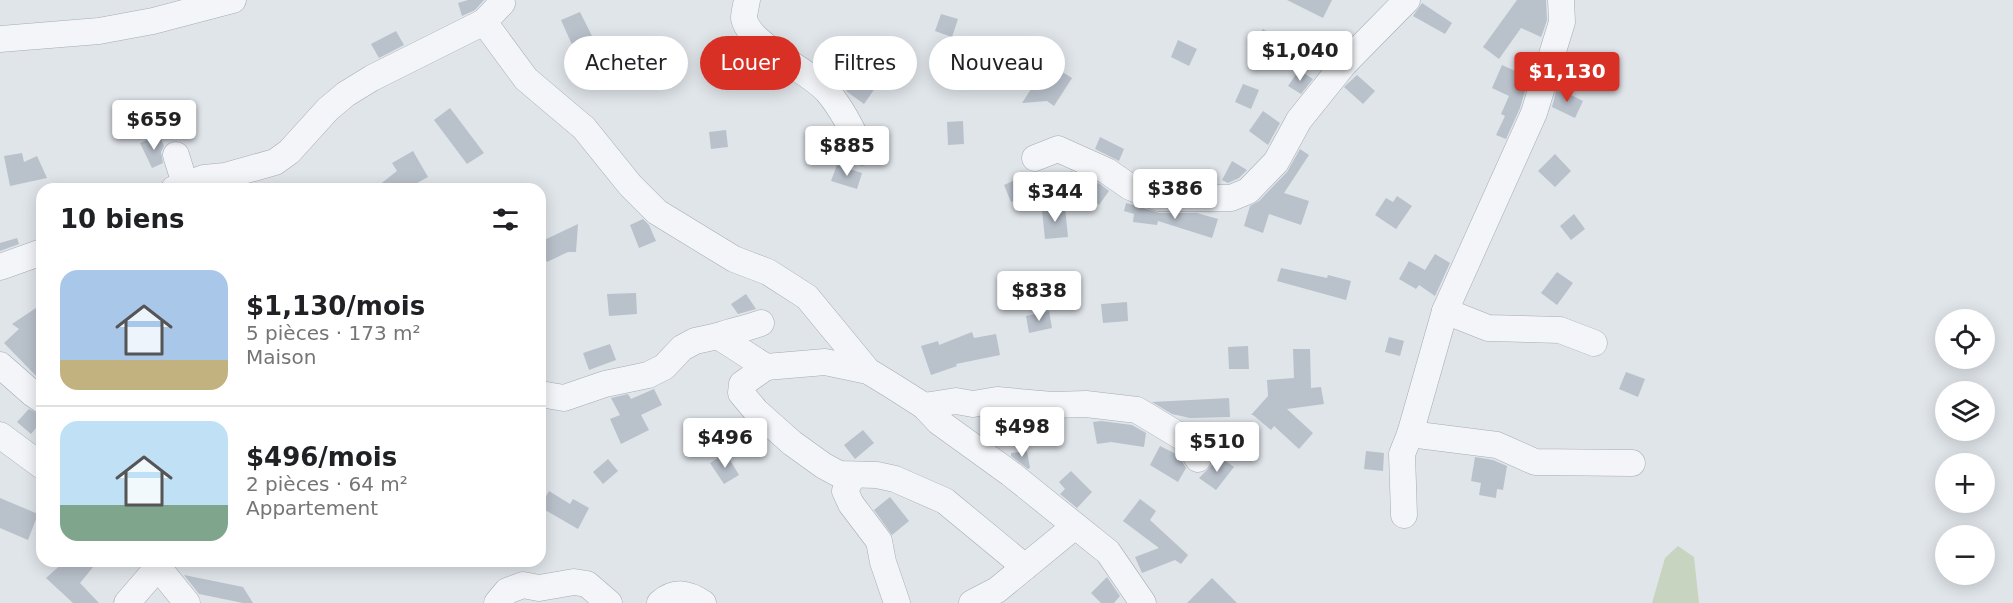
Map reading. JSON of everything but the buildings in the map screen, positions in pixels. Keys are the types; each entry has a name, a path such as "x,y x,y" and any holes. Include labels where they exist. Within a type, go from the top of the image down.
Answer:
{"street":[{"path":"0,39 99,31 153,21 233,0"},
{"path":"188,183 204,178 258,169 275,162 289,152 328,109 346,94 372,78 484,22 502,3 501,0"},
{"path":"747,0 744,17 747,27 757,40 812,76 827,91 853,128 862,152"},
{"path":"1035,158 1058,149 1107,171 1130,187 1159,198 1231,198 1248,191 1276,162 1299,120 1344,64 1407,0"},
{"path":"1404,515 1402,454 1410,434 1444,311 1534,113 1562,22 1561,0"},
{"path":"484,22 526,79 584,128 630,185 657,212 734,259 768,273 807,297 868,371 924,406 939,422 1011,474 1108,552 1143,603"},
{"path":"176,155 179,183"},
{"path":"0,267 36,254"},
{"path":"1444,311 1488,328 1560,330 1594,343"},
{"path":"546,395 564,398 605,384 648,375 664,367 682,348 695,341 736,329 742,330 761,322"},
{"path":"718,336 766,367"},
{"path":"868,371 825,362 766,367 742,384 741,393 792,442 824,466 839,474 877,475 895,479 945,501 1025,567"},
{"path":"0,365 36,396"},
{"path":"924,406 956,401 973,404 997,400 1052,405 1086,404 1137,410 1185,439 1198,459"},
{"path":"1410,434 1497,445 1535,462 1632,464"},
{"path":"0,435 36,462"},
{"path":"853,475 845,490 851,504 879,542 883,562 897,603"},
{"path":"972,603 996,590 1075,526"},
{"path":"127,603 154,567"},
{"path":"158,567 187,603"},
{"path":"497,603 507,591 523,585 539,588 574,582 587,584 609,603"},
{"path":"660,603 676,594 687,594 703,603"}],"green space":[{"path":"1678,546 1694,557 1699,603 1652,603 1665,558"}]}
